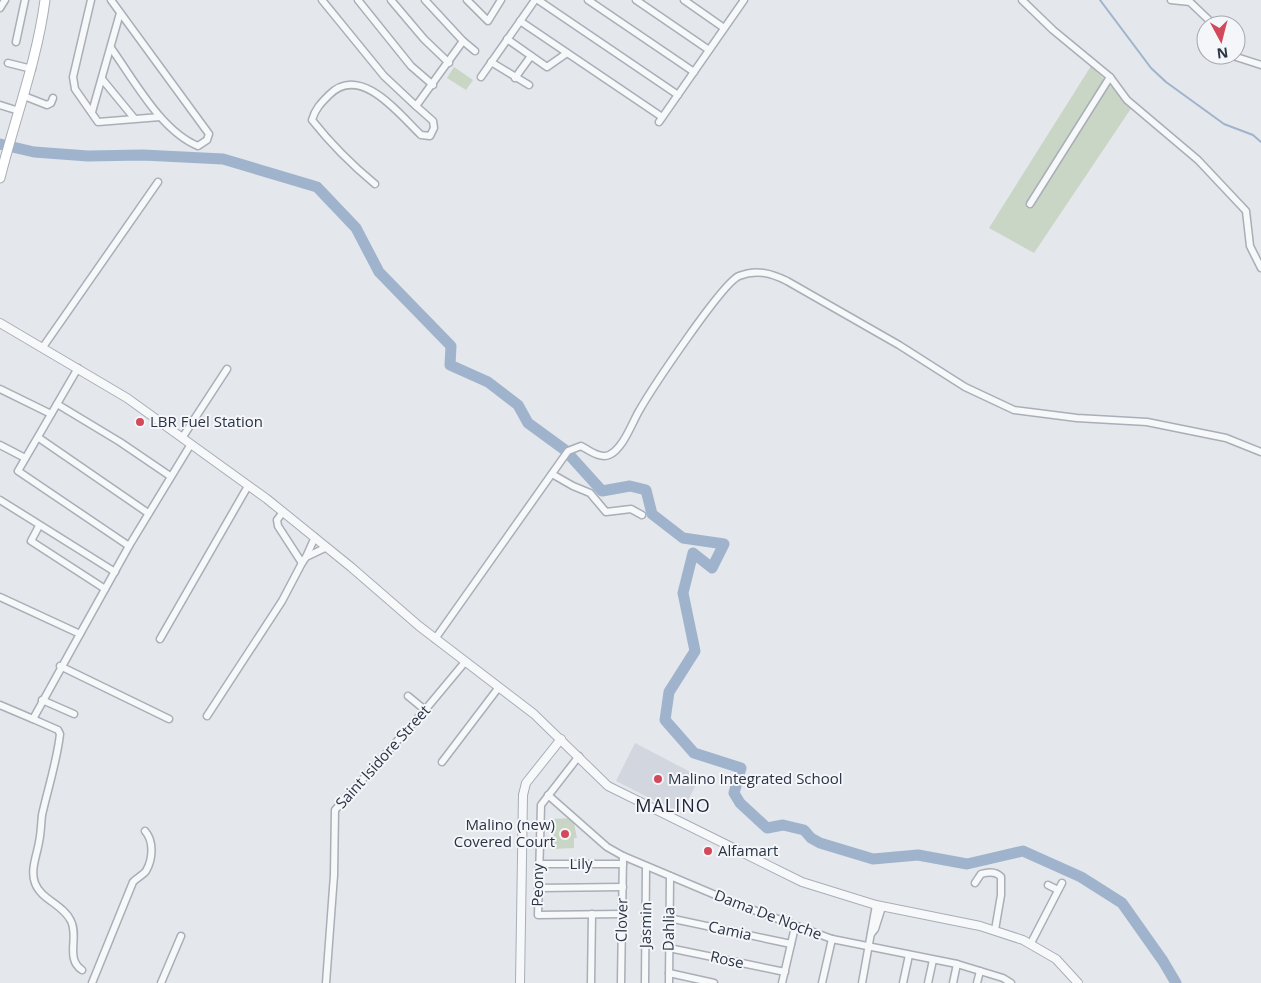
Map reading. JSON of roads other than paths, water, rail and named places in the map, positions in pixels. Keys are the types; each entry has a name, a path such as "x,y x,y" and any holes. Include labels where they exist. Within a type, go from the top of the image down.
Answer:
{"main road":[{"path":"0,178 11,135 32,69 44,0"}],"street":[{"path":"0,8 5,0"},
{"path":"16,42 25,0"},
{"path":"92,0 73,76 75,89 98,122 160,117"},
{"path":"111,0 209,134 209,137 200,146 196,146 176,133 160,117 111,48"},
{"path":"322,0 384,76 433,121 434,128 430,136 421,135 377,93 361,86 347,83 341,85 315,110 312,120 350,163 375,184"},
{"path":"358,0 412,66 433,84"},
{"path":"391,0 424,39 449,63"},
{"path":"425,0 463,41 475,51"},
{"path":"467,0 488,21 501,0"},
{"path":"481,77 506,39 536,0 678,94"},
{"path":"588,0 694,72"},
{"path":"636,0 709,50"},
{"path":"684,0 724,28"},
{"path":"1022,0 1053,30 1110,77 1127,100 1198,160 1246,211 1250,246 1261,268"},
{"path":"1171,0 1190,2 1204,15"},
{"path":"520,21 661,120 724,28 740,1"},
{"path":"92,112 120,13"},
{"path":"506,39 549,67 567,53"},
{"path":"416,106 449,63 463,41"},
{"path":"515,78 531,56"},
{"path":"1246,60 1261,65"},
{"path":"491,62 529,85"},
{"path":"8,63 32,69"},
{"path":"1030,204 1110,77"},
{"path":"102,79 134,118"},
{"path":"24,96 47,105 51,103 53,98"},
{"path":"0,105 19,111"},
{"path":"43,347 158,182"},
{"path":"435,639 568,451 581,446 600,456 606,456 614,452 642,406 726,286 739,276 761,272 774,274 900,345 965,387 1006,407 1050,416 1158,424 1226,438 1261,452"},
{"path":"0,323 127,398 283,512 435,639 534,714 579,756 602,782 613,789 802,882 878,910 995,930 1031,943 1056,959 1078,983"},
{"path":"78,368 18,471 129,546"},
{"path":"182,438 227,369"},
{"path":"0,389 51,414"},
{"path":"57,404 120,442 170,476"},
{"path":"38,438 148,513"},
{"path":"33,719 60,666 148,513 191,444"},
{"path":"0,446 25,458"},
{"path":"552,474 572,486 590,493 606,512 630,509 642,515"},
{"path":"160,639 248,486"},
{"path":"0,500 115,572"},
{"path":"283,512 277,520 278,526 302,563"},
{"path":"39,526 31,541 105,589"},
{"path":"207,716 282,601 315,537"},
{"path":"306,557 326,547"},
{"path":"0,597 80,634"},
{"name":"Saint Isidore Street","path":"326,983 334,875 334,810 466,662"},
{"path":"60,666 168,719"},
{"path":"442,762 499,687"},
{"path":"408,696 425,710"},
{"path":"42,700 74,714"},
{"path":"0,705 58,730 60,734 42,817 33,870 34,881 39,892 61,908 71,922 74,936 73,958 76,967 82,970"},
{"path":"520,983 523,796 526,783 561,739"},
{"name":"Peony","path":"579,756 548,795 540,809 538,915 592,914"},
{"name":"Dama De Noche","path":"548,795 607,847 646,867 832,939 957,964 1011,983"},
{"path":"92,983 134,882 146,871 152,848 149,835 145,831"},
{"name":"Clover","path":"621,983 623,856"},
{"name":"Lily","path":"538,864 623,864"},
{"name":"Jasmin","path":"645,983 646,867"},
{"path":"975,882 981,874 988,872 1002,877 995,930"},
{"name":"Dahlia","path":"669,983 670,876"},
{"path":"1031,943 1062,883"},
{"path":"1048,885 1058,890"},
{"path":"538,888 623,887"},
{"path":"862,983 878,910"},
{"path":"591,983 592,914 622,914"},
{"name":"Camia","path":"669,918 791,944"},
{"path":"782,983 795,926"},
{"path":"161,983 181,936"},
{"path":"822,983 832,939"},
{"name":"Rose","path":"669,948 785,972"},
{"path":"903,983 909,955"},
{"path":"928,983 933,960"},
{"path":"953,983 957,964"},
{"path":"977,983 980,971"},
{"path":"669,973 714,983"}],"waterway":[{"path":"1100,0 1151,68 1166,82 1224,124 1253,135 1261,142"},
{"path":"0,144 34,152 88,156 143,155 223,159 317,187 356,228 379,272 451,346 450,365 488,382 518,405 528,423 565,450 602,491 630,486 646,490 652,514 683,538 724,544 712,568 693,553 683,593 695,651 669,692 665,720 694,753 741,768 734,793 740,803 767,828 783,825 804,830 811,838 820,843 873,859 918,855 967,864 1023,851 1081,877 1122,903 1163,961 1176,983"}],"place":[{"name":"LBR Fuel Station","path":"140,422"},
{"name":"Malino Integrated School","path":"658,779"},
{"name":"Malino (new) Covered Court","path":"565,834"},
{"name":"Alfamart","path":"708,851"}],"district":[{"name":"MALINO","path":"673,806"}]}
